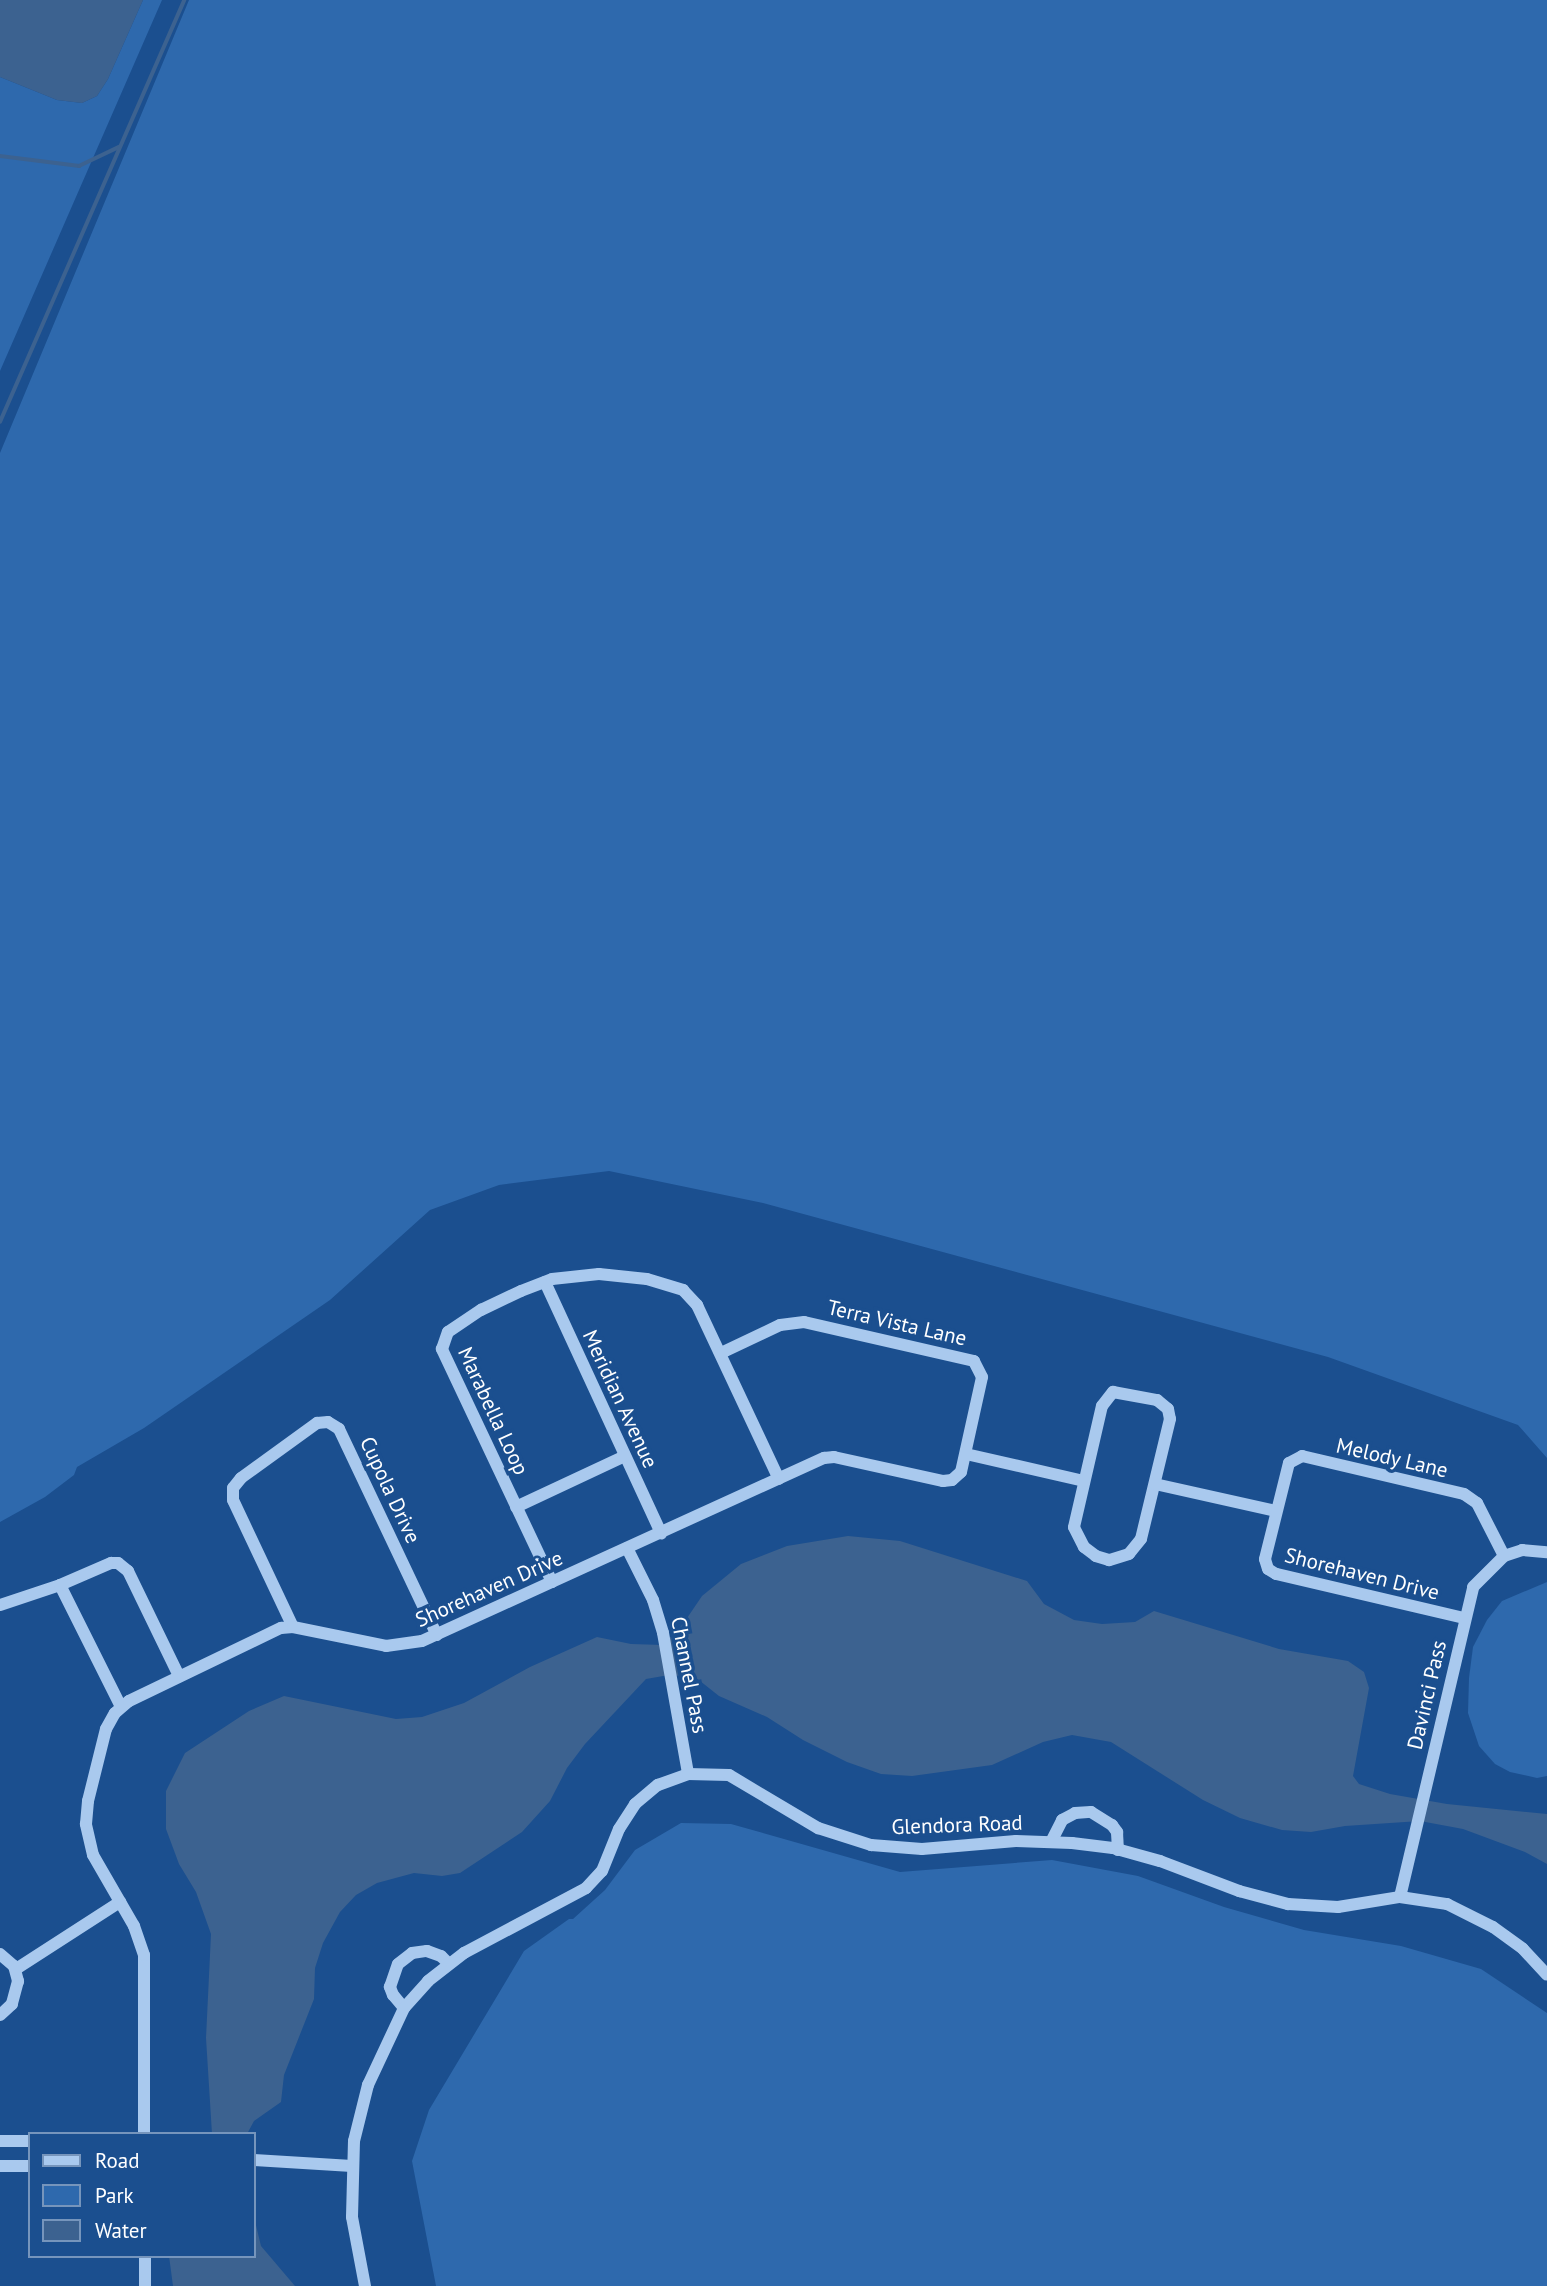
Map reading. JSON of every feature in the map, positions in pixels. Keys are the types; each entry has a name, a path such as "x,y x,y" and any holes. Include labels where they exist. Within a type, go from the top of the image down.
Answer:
{"street":[{"name":"Marabella Loop","path":"552,1582 444,1355 442,1343 448,1332 481,1310 545,1282 599,1274 647,1279 673,1286 691,1297 697,1305 779,1479"},
{"name":"Meridian Avenue","path":"545,1282 661,1533"},
{"name":"Terra Vista Lane","path":"721,1353 780,1325 804,1322 970,1358 978,1364 982,1377 966,1454"},
{"path":"1119,1391 1157,1400 1168,1409 1169,1424 1155,1484 1139,1543 1129,1554 1109,1560 1088,1552 1075,1532 1084,1481 1102,1406 1107,1396 1119,1391"},
{"name":"Cupola Drive","path":"293,1627 233,1500 233,1488 241,1478 317,1423 328,1422 339,1429 437,1635"},
{"path":"966,1454 1084,1481"},
{"name":"Shorehaven Drive","path":"121,1707 270,1632 293,1627 386,1646 411,1644 437,1635 824,1458 834,1457 948,1481 961,1472 966,1454"},
{"path":"516,1507 625,1455"},
{"name":"Melody Lane","path":"1276,1511 1289,1463 1302,1456 1464,1494 1476,1503 1504,1556"},
{"path":"1155,1484 1276,1511"},
{"name":"Shorehaven Drive","path":"1276,1511 1265,1559 1272,1572 1464,1618"},
{"name":"Channel Pass","path":"627,1548 653,1601 663,1633 688,1774"},
{"path":"1504,1556 1522,1550 1547,1552"},
{"name":"Davinci Pass","path":"1400,1897 1473,1587 1493,1564 1504,1556"},
{"path":"0,1605 60,1585 111,1563 123,1566 179,1676"},
{"path":"60,1585 121,1707 106,1729 86,1824 93,1855 134,1926 144,1955 144,2132"},
{"name":"Glendora Road","path":"365,2286 352,2217 355,2140 368,2085 404,2008 449,1964 509,1928 586,1888 602,1871 619,1829 635,1804 658,1785 688,1774 729,1775 818,1828 871,1845 922,1849 1016,1841 1051,1842 1118,1850 1263,1899 1288,1904 1338,1908 1400,1897 1447,1905 1473,1914 1523,1949 1547,1975"},
{"path":"1051,1842 1062,1820 1075,1813 1091,1812 1112,1825 1118,1850"},
{"path":"16,1969 120,1902"},
{"path":"404,2008 393,1996 390,1987 393,1972 404,1958 427,1951 449,1964"},
{"path":"0,1954 16,1969 17,1993 12,2004 0,2015"},
{"path":"0,2141 28,2141"},
{"path":"256,2160 352,2166"},
{"path":"0,2166 28,2166"},
{"path":"145,2258 145,2286"}],"green space":[{"path":"143,0 162,0 0,371 0,77 57,100 82,103 97,96 108,79"},
{"path":"189,0 1547,0 1547,1458 1518,1425 1328,1357 763,1203 609,1171 499,1185 430,1210 330,1300 144,1428 77,1467 74,1475 45,1497 0,1522 0,453"},
{"path":"1547,1582 1547,1776 1537,1778 1510,1772 1495,1764 1479,1746 1468,1713 1469,1678 1473,1647 1487,1620 1502,1601"},
{"path":"681,1823 731,1824 900,1872 1052,1860 1138,1876 1224,1907 1304,1930 1401,1946 1481,1969 1547,2013 1547,2286 436,2286 412,2161 429,2110 524,1951 569,1919 573,1919 605,1890 635,1850"}],"water":[{"path":"0,0 143,0 108,79 97,96 82,103 57,100 0,77"},
{"path":"848,1536 900,1541 1027,1581 1044,1604 1074,1620 1102,1624 1135,1622 1154,1611 1279,1649 1348,1661 1364,1672 1369,1688 1353,1776 1359,1784 1390,1794 1447,1804 1547,1814 1547,1864 1525,1852 1463,1829 1420,1821 1345,1826 1311,1832 1282,1830 1240,1818 1203,1800 1111,1742 1072,1735 1043,1742 992,1765 912,1776 881,1774 847,1762 803,1740 767,1717 719,1696 695,1677 669,1675 646,1679 585,1744 567,1768 550,1801 522,1832 460,1873 442,1876 414,1873 377,1883 356,1895 340,1912 323,1943 315,1968 314,1999 284,2075 281,2102 254,2121 248,2132 212,2132 206,2038 211,1934 196,1892 179,1864 166,1829 166,1791 185,1753 249,1711 284,1696 396,1719 422,1717 464,1703 530,1667 597,1637 631,1644 663,1645 683,1624 702,1596 741,1564 787,1546"},
{"path":"256,2225 261,2246 295,2286 173,2286 169,2258 256,2258"}],"waterway":[{"path":"0,422 184,0"},
{"path":"0,156 79,166 119,147"}]}
